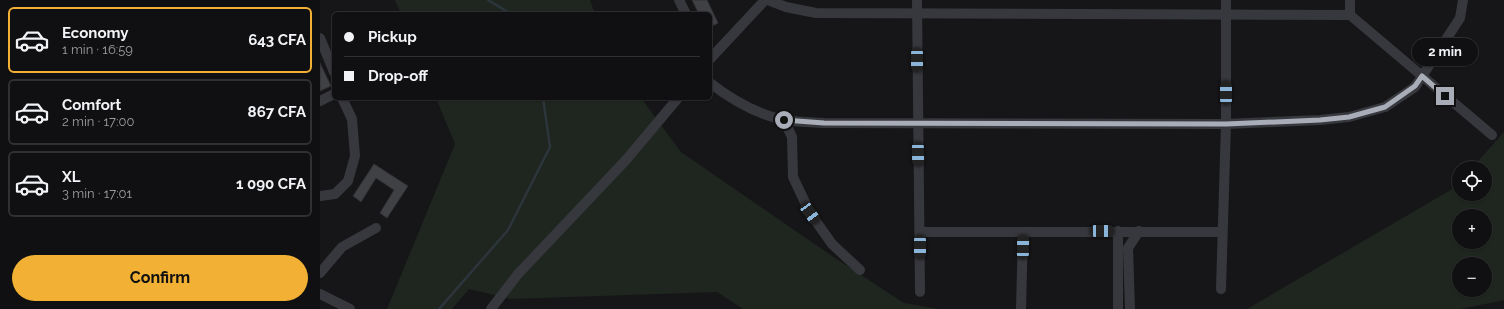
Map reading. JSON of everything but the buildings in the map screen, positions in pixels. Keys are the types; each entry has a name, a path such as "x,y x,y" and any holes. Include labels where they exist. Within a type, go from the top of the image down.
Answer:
{"street":[{"path":"679,0 685,12"},
{"path":"712,57 766,0 786,7 816,13 1227,15 1350,14 1492,135"},
{"path":"917,0 917,123 920,292"},
{"path":"1221,289 1226,124 1226,0"},
{"path":"1350,0 1350,14"},
{"path":"712,85 727,96 749,108 784,120 824,123 1226,124 1320,120 1349,117 1385,107 1415,86 1460,18 1463,0"},
{"path":"320,38 332,67"},
{"path":"320,101 332,95"},
{"path":"320,196 335,194 348,181 355,156 352,119 343,100"},
{"path":"491,309 518,274 626,160 676,100"},
{"path":"784,120 792,137 793,177 810,213 832,244 860,270"},
{"path":"320,273 342,247 376,228"},
{"path":"1118,231 1118,309"},
{"path":"1130,309 1128,248 1139,231"},
{"path":"920,232 1222,232"},
{"path":"1021,309 1023,232"},
{"path":"320,294 350,309"}],"shaded area":[{"path":"395,0 590,0 594,12 400,12"},
{"path":"437,100 642,100 681,152 826,252 904,303 939,309 743,309 717,292 511,299 469,289 452,309 387,309 455,144"},
{"path":"1504,132 1504,300 1461,309 1247,309 1452,189 1452,201 1492,201 1492,161 1478,161"}],"waterway":[{"path":"488,0 508,12"},
{"path":"439,309 508,230 550,147 543,100"}],"route":[{"path":"784,120 824,123 1211,124 1320,120 1349,117 1385,107 1415,86 1422,76 1445,96"}]}
